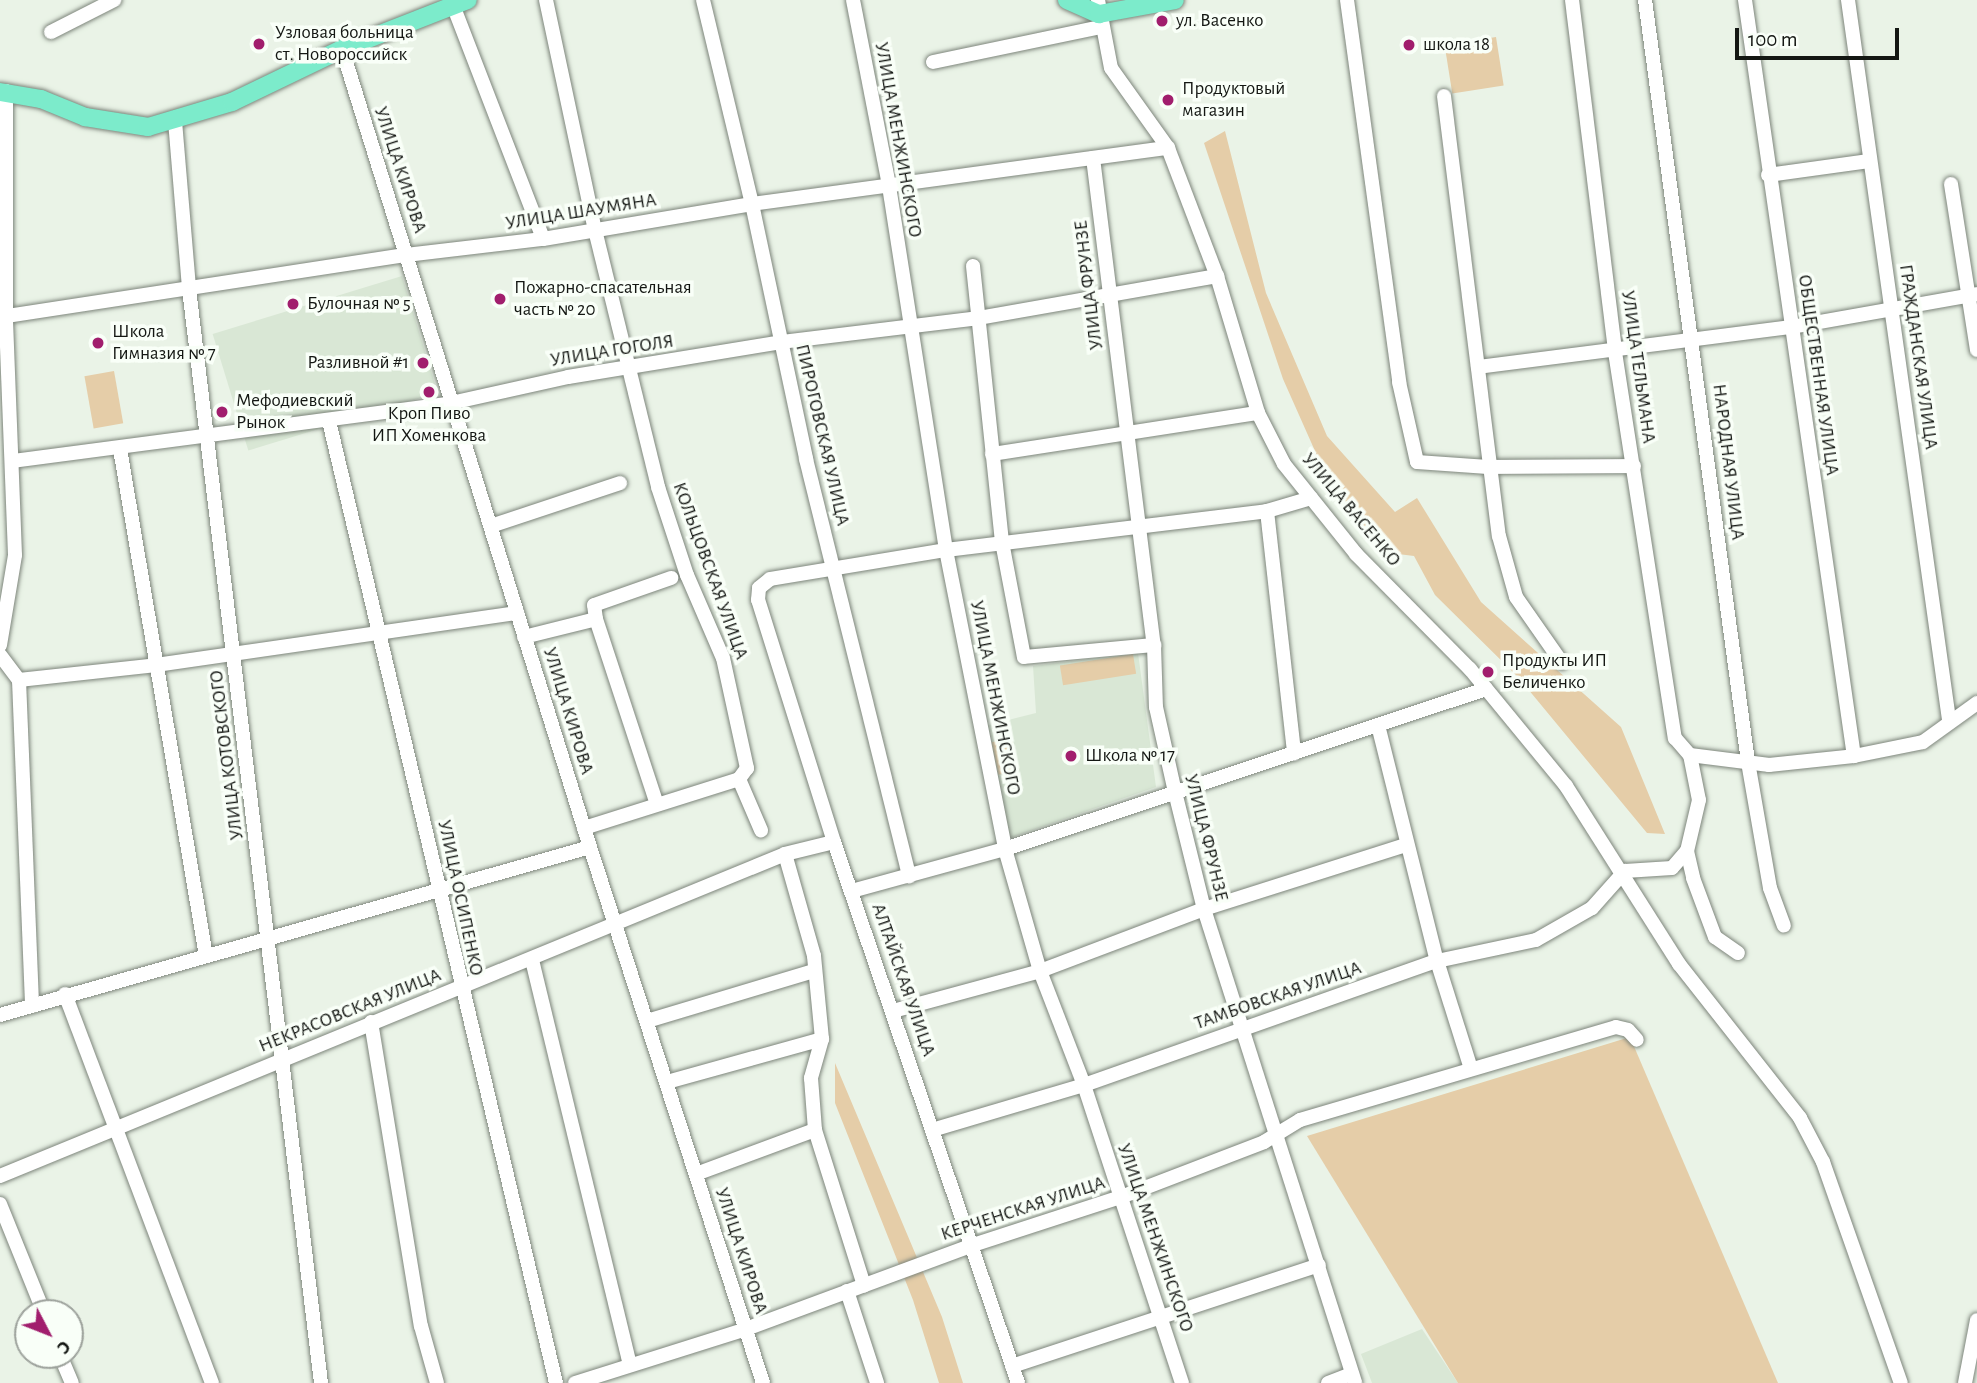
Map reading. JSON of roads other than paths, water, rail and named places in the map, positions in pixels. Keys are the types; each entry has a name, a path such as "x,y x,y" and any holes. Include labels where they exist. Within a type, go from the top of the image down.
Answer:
{"main road":[{"path":"1067,0 1099,14 1175,0"},
{"path":"3,92 124,125 148,127 232,102 342,49 457,2"}],"street":[{"path":"51,32 114,0"},
{"name":"КОЛЬЦОВСКАЯ УЛИЦА","path":"546,0 595,230 658,487 687,575 723,658 747,768 739,779 759,826"},
{"name":"ПИРОГОВСКАЯ УЛИЦА","path":"703,0 752,204 833,569 909,876"},
{"name":"УЛИЦА МЕНЖИНСКОГО","path":"853,0 888,186 908,326 946,550 1005,849 1040,971 1084,1085 1182,1383"},
{"path":"1347,0 1399,382 1417,462 1488,467 1634,466"},
{"name":"УЛИЦА ТЕЛЬМАНА","path":"1572,0 1615,352 1675,738 1690,755"},
{"name":"НАРОДНАЯ УЛИЦА","path":"1644,0 1693,341 1748,762 1770,888 1784,926"},
{"name":"ОБЩЕСТВЕННАЯ УЛИЦА","path":"1745,0 1768,176 1854,756"},
{"name":"ГРАЖДАНСКАЯ УЛИЦА","path":"1848,0 1949,720"},
{"path":"457,2 543,239"},
{"path":"933,62 1099,14"},
{"name":"УЛИЦА ВАСЕНКО","path":"1099,14 1111,68 1168,148 1217,276 1258,413 1284,464 1356,554 1486,689 1566,786 1620,875 1679,964 1759,1061 1806,1129 1823,1162 1900,1383"},
{"name":"УЛИЦА КИРОВА","path":"342,49 524,638 763,1383"},
{"path":"0,645 15,553 7,483 13,461 3,316 3,92"},
{"path":"1444,96 1488,467 1507,575 1516,597 1562,663"},
{"name":"УЛИЦА КОТОВСКОГО","path":"175,121 189,289 321,1383"},
{"name":"УЛИЦА ШАУМЯНА","path":"3,316 406,255 543,239 752,204 1168,148"},
{"name":"УЛИЦА ФРУНЗЕ","path":"1093,159 1136,527 1154,645 1156,707 1204,909 1241,1030 1278,1133 1353,1378"},
{"path":"1768,176 1869,161"},
{"path":"1951,184 1973,294 1977,350"},
{"path":"973,266 1002,542 1024,657 1154,645"},
{"name":"УЛИЦА ГОГОЛЯ","path":"13,461 208,439 451,403 568,377 631,369 781,342 979,318 1217,276"},
{"path":"1478,368 1792,327 1892,306 1973,294"},
{"path":"992,454 1258,413"},
{"name":"УЛИЦА ОСИПЕНКО","path":"329,421 440,889 460,989 556,1383"},
{"path":"120,449 206,956"},
{"path":"491,526 620,483"},
{"path":"833,569 1002,542 1267,511 1311,498"},
{"path":"1267,511 1294,753"},
{"path":"0,555 15,553"},
{"name":"АЛТАЙСКАЯ УЛИЦА","path":"833,569 770,579 759,588 758,600 834,842 1018,1383"},
{"path":"657,804 596,619 594,605 671,578"},
{"path":"19,680 156,665 234,651 379,635 517,614"},
{"path":"524,638 596,619"},
{"path":"0,655 19,680 32,1006"},
{"path":"852,891 1005,849 1486,689"},
{"path":"1620,875 1672,868 1687,852 1699,800 1690,755 1769,765 1854,756 1923,742 1949,720 1977,703"},
{"path":"1378,725 1437,961 1471,1069"},
{"path":"584,828 739,779"},
{"name":"НЕКРАСОВСКАЯ УЛИЦА","path":"0,1176 371,1022 618,925 785,854 834,842"},
{"path":"893,1011 1040,971 1204,909 1406,845"},
{"path":"0,1015 65,994 590,847"},
{"path":"1687,852 1715,937 1738,953"},
{"path":"785,854 814,956 822,1039 811,1078 815,1130 864,1285"},
{"name":"ТАМБОВСКАЯ УЛИЦА","path":"932,1130 1084,1085 1437,961 1553,933 1592,908 1620,875"},
{"path":"532,960 630,1364"},
{"path":"648,1021 786,977 814,971"},
{"path":"65,994 212,1383"},
{"path":"371,1022 422,1326 437,1383"},
{"name":"КЕРЧЕНСКАЯ УЛИЦА","path":"575,1383 746,1329 970,1246 1121,1197 1278,1133 1300,1120 1616,1027 1628,1030 1637,1040"},
{"path":"667,1082 799,1043 822,1039"},
{"path":"696,1174 815,1130"},
{"path":"0,1204 38,1299"},
{"path":"1012,1366 1319,1265"},
{"path":"848,1291 877,1383"},
{"path":"1965,1383 1977,1320"},
{"path":"1328,1383 1353,1378"}],"place":[{"name":"ул. Васенко","path":"1162,21"},
{"name":"Узловая больница ст. Новороссийск","path":"259,44"},
{"name":"школа 18","path":"1409,45"},
{"name":"Продуктовый магазин","path":"1168,100"},
{"name":"Пожарно-спасательная часть № 20","path":"500,299"},
{"name":"Булочная № 5","path":"293,304"},
{"name":"Школа Гимназия № 7","path":"98,343"},
{"name":"Разливной #1","path":"423,363"},
{"name":"Кроп Пиво ИП Хоменкова","path":"429,392"},
{"name":"Мефодиевский Рынок","path":"222,412"},
{"name":"Продукты ИП Беличенко","path":"1488,672"},
{"name":"Школа № 17","path":"1071,756"}]}
